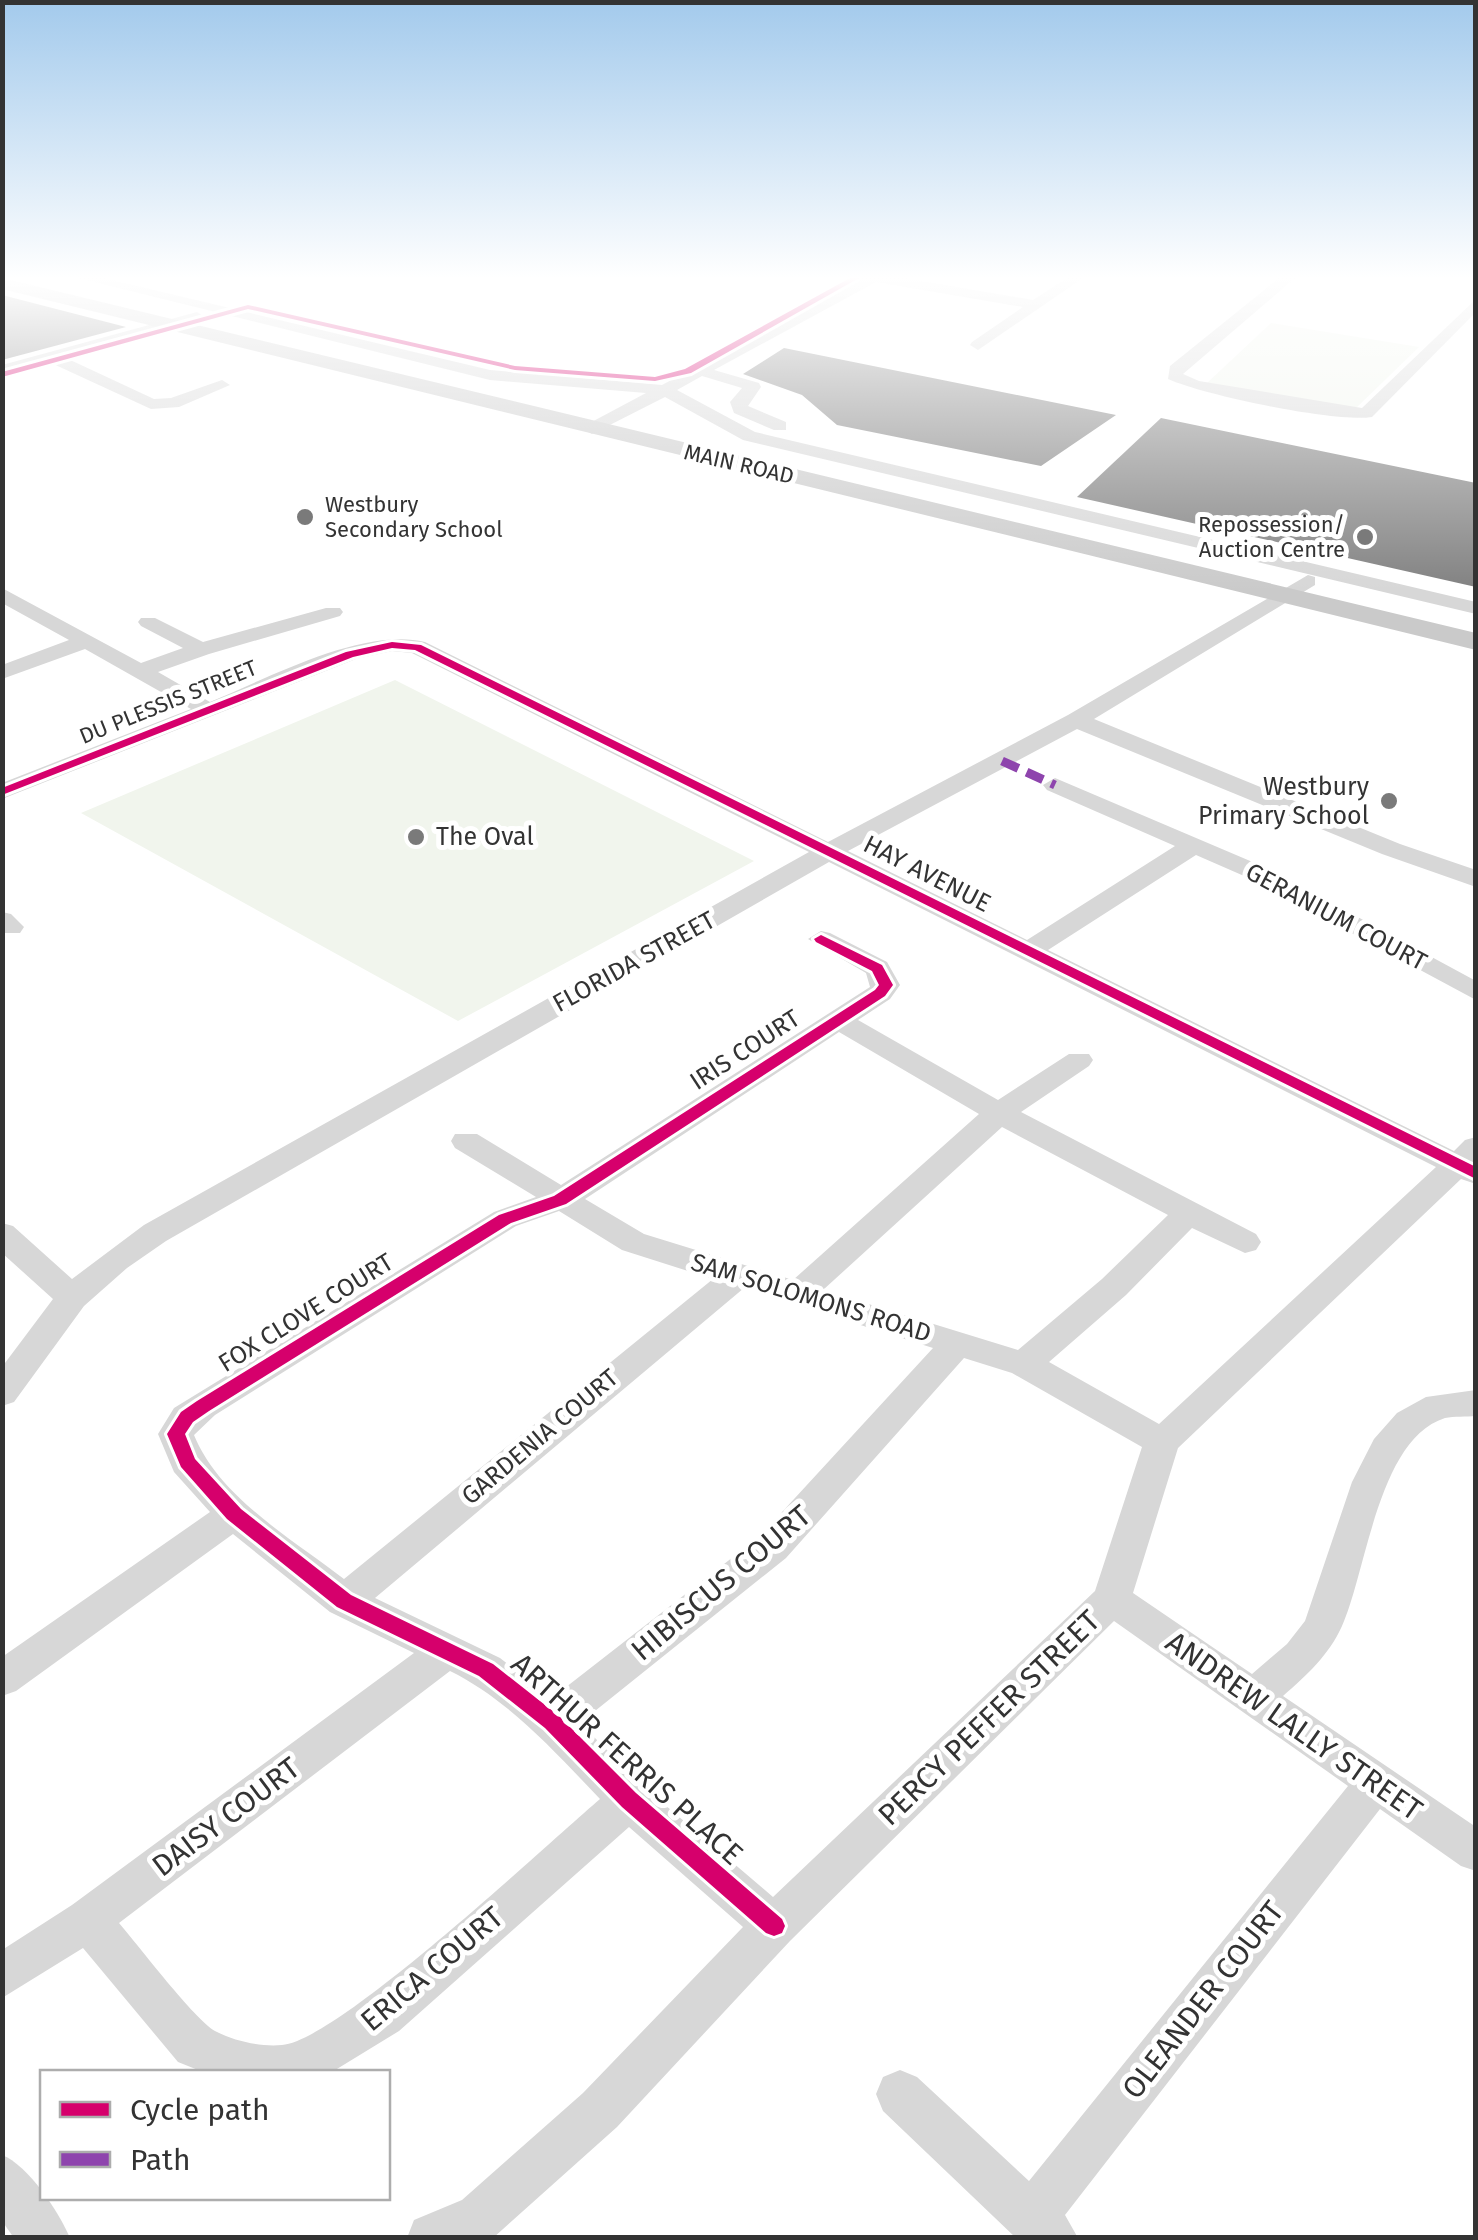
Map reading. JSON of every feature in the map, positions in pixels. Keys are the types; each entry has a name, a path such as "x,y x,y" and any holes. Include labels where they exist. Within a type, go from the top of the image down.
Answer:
{"main road":[{"name":"MAIN ROAD","path":"406,383 592,429 1297,588 1476,621"},
{"name":"MAIN ROAD","path":"477,383 1297,588 1476,642"}],"street":[{"path":"105,383 150,404 174,403 222,384"},
{"name":"MAIN ROAD","path":"587,383 665,390 733,430 774,433 1476,608"},
{"path":"592,429 678,383"},
{"path":"743,383 752,387 738,402 740,409 774,433 845,439"},
{"path":"1189,383 1340,412 1366,413 1396,383"},
{"name":"FLORIDA STREET","path":"2,1393 72,1298 114,1260 155,1234 828,852 1076,720 1297,588"},
{"path":"2,594 207,710"},
{"path":"138,672 202,649 333,612"},
{"path":"148,622 202,649"},
{"path":"2,672 84,642"},
{"name":"HAY AVENUE","path":"350,654 392,644 417,647 1027,952 1469,1162"},
{"name":"DU PLESSIS STREET","path":"2,792 350,654"},
{"path":"1076,720 1391,849 1476,879"},
{"name":"GERANIUM COURT","path":"1055,785 1300,895 1476,992"},
{"path":"1027,952 1195,845"},
{"name":"IRIS COURT","path":"560,1200 880,993 886,984 877,968 821,939"},
{"path":"838,1020 999,1114 1245,1242"},
{"path":"798,1294 999,1114 1079,1060"},
{"name":"SAM SOLOMONS ROAD","path":"466,1142 633,1242 1024,1364 1162,1442"},
{"name":"PERCY PEFFER STREET","path":"432,2238 488,2228 774,1926 1112,1599 1162,1442 1469,1162"},
{"name":"FOX CLOVE COURT","path":"234,1514 187,1462 176,1434 187,1418 505,1219 560,1200"},
{"path":"1024,1364 1114,1286 1187,1214"},
{"path":"2,1234 72,1298"},
{"name":"GARDENIA COURT","path":"344,1601 738,1276"},
{"name":"HIBISCUS COURT","path":"552,1722 772,1547 958,1343"},
{"path":"1253,1697 1299,1656 1322,1629 1362,1498 1386,1451 1410,1421 1431,1404 1454,1400 1476,1403"},
{"path":"2,1678 234,1514"},
{"name":"ARTHUR FERRIS PLACE","path":"234,1514 344,1601 486,1670 552,1722 629,1800 774,1926"},
{"name":"ANDREW LALLY STREET","path":"1112,1599 1476,1852"},
{"name":"DAISY COURT","path":"2,1976 88,1920 446,1652"},
{"name":"OLEANDER COURT","path":"1042,2227 1375,1784"},
{"name":"ERICA COURT","path":"88,1920 195,2046 241,2065 284,2069 332,2049 383,2014 629,1800"},
{"path":"900,2094 1042,2227"},
{"path":"2,2179 45,2238"}],"shaded area":[{"path":"1207,383 1382,383 1354,410"},
{"name":"The Oval","path":"395,680 754,861 458,1021 81,813"}],"building":[{"path":"767,383 955,383 1116,415 1041,466 837,425 802,395"},
{"name":"Repossession/ Auction Centre","path":"1161,418 1476,483 1476,587 1077,497"}],"marked path":[{"path":"1002,761 1055,785"}],"cycle path":[{"path":"2,792 350,654 392,645 417,647 1476,1174"},
{"path":"774,1926 629,1800 552,1722 486,1670 344,1601 234,1514 187,1462 176,1434 187,1417 203,1406 505,1219 560,1200 880,993 886,985 877,968 821,939"}],"place":[{"name":"Westbury Secondary School","path":"305,517"},
{"name":"Repossession/ Auction Centre","path":"1365,537"},
{"name":"Westbury Primary School","path":"1389,801"},
{"name":"The Oval","path":"416,837"}]}
